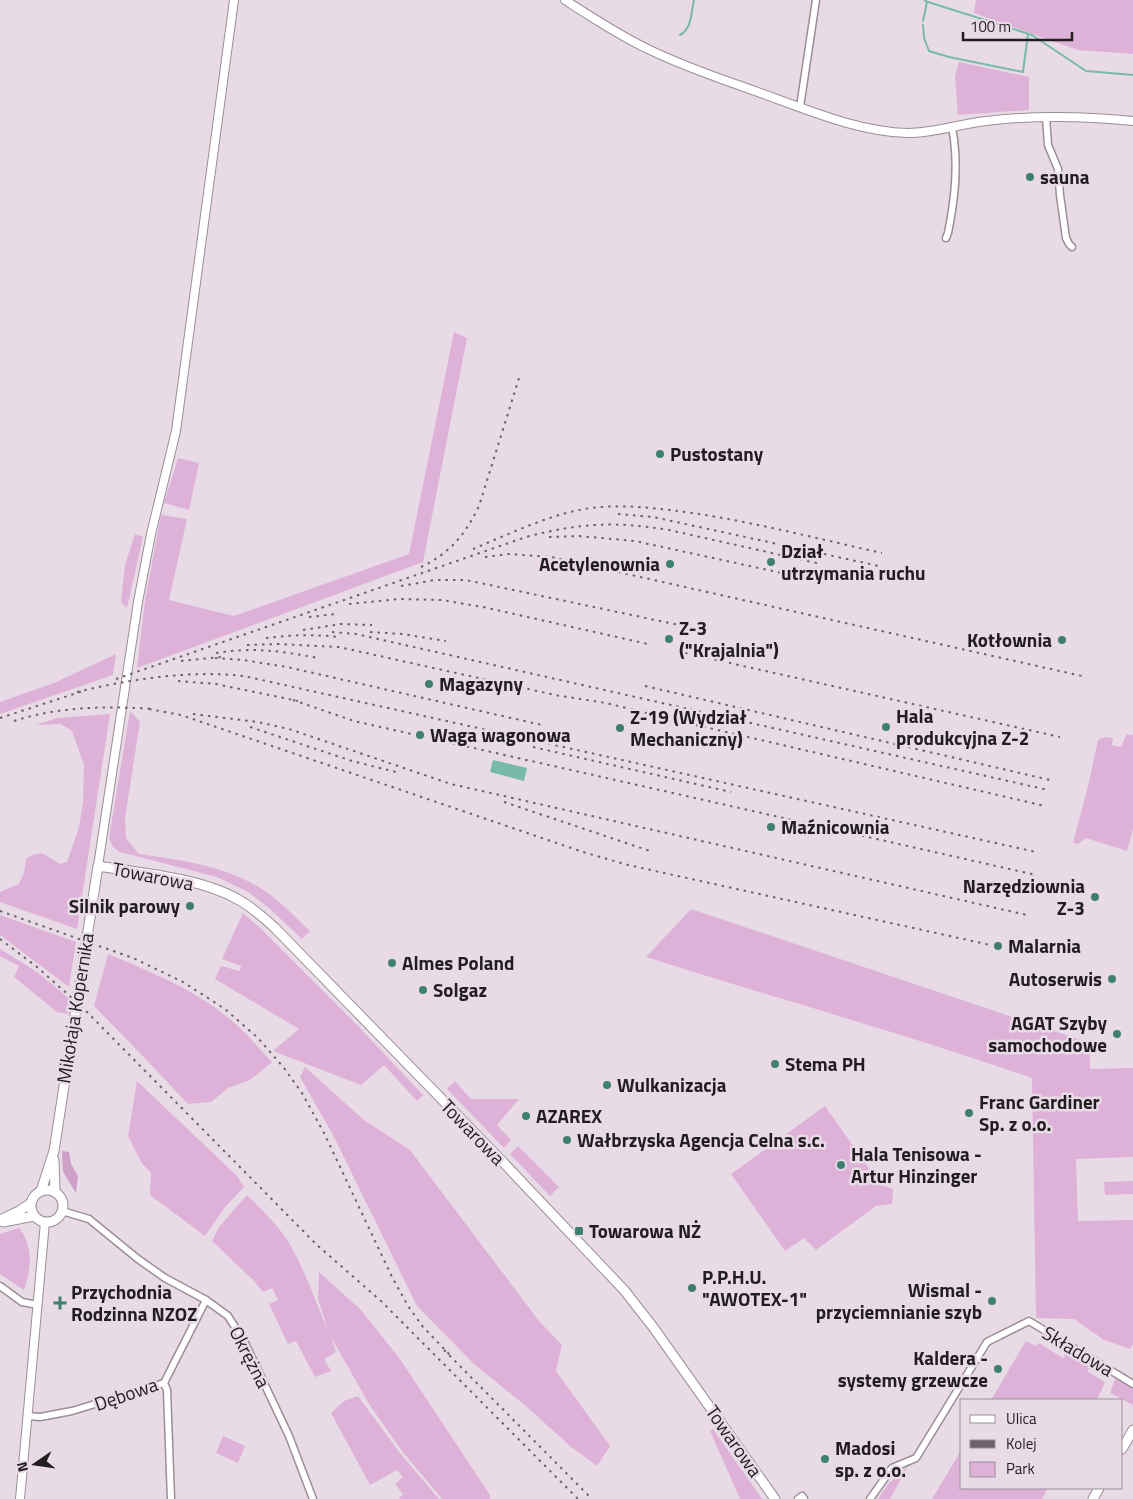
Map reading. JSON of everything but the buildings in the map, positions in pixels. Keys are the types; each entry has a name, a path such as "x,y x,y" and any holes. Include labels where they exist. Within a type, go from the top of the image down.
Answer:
{"main road":[{"name":"Mikołaja Kopernika","path":"42,1191 54,1151 98,866"},
{"name":"Towarowa","path":"98,866 161,876 215,889 247,905 275,928 624,1290 775,1499"},
{"name":"Mikołaja Kopernika","path":"54,1151 55,1192"},
{"path":"0,1221 31,1203 36,1194 48,1190 55,1192 62,1200 62,1211 56,1220 45,1222 38,1220 34,1216 31,1211 31,1203"},
{"path":"0,1221 34,1216"},
{"path":"1123,1447 1133,1430"}],"street":[{"path":"98,866 138,602 151,534 176,431 234,0"},
{"path":"565,0 649,50 689,67 859,127 925,132 1001,120 1046,117 1133,120"},
{"path":"800,107 816,0"},
{"path":"1046,117 1048,145 1058,169 1066,238 1072,247"},
{"path":"946,238 956,194 956,157 952,127"},
{"name":"Okrężna","path":"62,1211 89,1219 138,1259 166,1278 206,1300 228,1316 245,1343 289,1436 313,1499"},
{"path":"20,1499 45,1222"},
{"path":"0,1286 22,1302 38,1305"},
{"name":"Dębowa","path":"28,1416 40,1417 72,1412 164,1383 206,1300"},
{"name":"Składowa","path":"870,1499 892,1468 916,1458 987,1342 1029,1321 1133,1384"},
{"path":"164,1383 167,1390 171,1499"},
{"path":"798,1499 802,1496 804,1499"}],"green space":[{"path":"976,0 1133,0 1133,54 1078,50 974,13"},
{"path":"959,62 1029,77 1029,110 958,115 955,76"},
{"path":"454,332 467,338 423,562 137,668 145,600 161,515 187,519 169,600 234,616 409,554"},
{"path":"178,458 199,463 189,510 164,503"},
{"path":"135,534 143,537 127,608 121,602 125,565"},
{"path":"116,654 113,675 0,714 0,702 54,683"},
{"path":"130,711 140,722 125,818 126,838 139,854 211,867 245,880 262,889 310,931 302,939 269,908 248,892 217,877 120,852 113,847 109,838"},
{"path":"110,714 77,929 0,902 0,892 19,884 24,873 26,859 32,855 42,853 60,864 67,862 79,827 83,802 84,765 72,731 61,724 36,725 57,718"},
{"path":"1127,734 1133,735 1133,829 1127,851 1086,838 1078,844 1073,843 1098,740 1105,737 1113,738 1112,745 1121,747"},
{"path":"691,909 1090,1043 1090,1069 1133,1068 1133,1157 1076,1159 1078,1221 1133,1220 1133,1344 1130,1349 1104,1340 1074,1319 1036,1318 1032,1078 888,1031 646,957"},
{"path":"243,913 359,1027 423,1095 417,1101 384,1065 361,1085 273,1051 299,1029 215,979 221,966 240,971 241,966 222,959"},
{"path":"0,915 76,942 69,987 0,935"},
{"path":"0,949 37,972 71,1000 68,1014 57,1012 14,977 19,966 0,956"},
{"path":"108,954 173,983 203,1000 237,1026 272,1062 250,1080 228,1088 211,1102 188,1104 94,1006"},
{"path":"305,1067 364,1120 410,1150 539,1321 562,1345 556,1371 610,1446 597,1466 570,1446 527,1407 474,1364 417,1306 333,1135 300,1077"},
{"path":"137,1081 237,1176 244,1187 225,1207 205,1236 150,1195 151,1173 141,1162 128,1136"},
{"path":"455,1081 471,1099 519,1099 497,1125 511,1140 504,1148 447,1089"},
{"path":"825,1106 880,1184 893,1189 892,1204 876,1206 816,1250 804,1238 785,1251 731,1174"},
{"path":"518,1146 559,1187 550,1196 510,1154"},
{"path":"1133,1181 1133,1194 1105,1195 1104,1182"},
{"path":"247,1195 274,1223 288,1241 305,1275 329,1333 318,1299 319,1272 361,1310 400,1359 490,1495 490,1499 442,1499 402,1451 369,1404 331,1337 336,1352 324,1359 331,1371 315,1377 296,1341 288,1344 269,1304 278,1300 272,1288 263,1292 212,1241 219,1227"},
{"path":"19,1228 27,1243 30,1258 24,1290 0,1274 0,1234"},
{"path":"1026,1341 1036,1346 1039,1343 1063,1358 1069,1348 1091,1362 1088,1372 1105,1382 1097,1399 992,1399"},
{"path":"1116,1377 1133,1387 1133,1405 1123,1399 1110,1393"},
{"path":"358,1396 399,1452 439,1499 399,1499 403,1494 395,1484 403,1477 397,1470 370,1485 331,1413 344,1401"},
{"path":"713,1429 762,1499 740,1499 710,1431"},
{"path":"223,1436 245,1446 238,1463 216,1453"},
{"path":"960,1452 960,1489 1047,1489 1042,1499 932,1499"},
{"path":"908,1466 890,1499 878,1499 888,1484"}],"shaded area":[{"path":"493,760 527,768 524,781 490,772"},
{"path":"62,1151 69,1152 71,1164 78,1176 76,1193 63,1172"}],"waterway":[{"path":"680,35 687,29 694,0"},
{"path":"925,1 1032,35 1086,71 1133,75"},
{"path":"923,21 927,2"},
{"path":"923,25 924,38 929,51 1023,72 1028,34"}],"railway":[{"path":"421,567 440,556 456,542 474,516 479,506 520,375"},
{"path":"473,549 556,516 596,507 619,506 643,507 729,519 882,553"},
{"path":"618,514 653,517 879,566"},
{"path":"116,679 526,537 580,526 631,525 669,530 821,564"},
{"path":"549,537 579,536 635,541 823,582"},
{"path":"485,557 509,554 551,557 1082,676"},
{"path":"401,586 435,580 466,580 698,629"},
{"path":"349,604 399,599 442,600 483,607 648,644"},
{"path":"309,617 336,614"},
{"path":"303,630 341,624 372,625"},
{"path":"332,632 356,634 1048,790"},
{"path":"370,632 402,634 446,641"},
{"path":"266,638 302,635 338,637"},
{"path":"247,645 278,644 339,647 555,695 606,703 1045,806"},
{"path":"216,653 243,650 267,651 318,658"},
{"path":"685,653 1060,737"},
{"path":"181,661 221,657"},
{"path":"215,658 287,667 542,725"},
{"path":"77,692 118,683 160,677 202,674 244,676 1036,852"},
{"path":"178,681 216,684 298,701"},
{"path":"645,686 1050,780"},
{"path":"0,718 83,691"},
{"path":"293,700 354,721 1036,875"},
{"path":"14,721 49,712 84,708 155,709"},
{"path":"149,709 181,715 583,852 628,865 1013,950"},
{"path":"193,714 258,722 289,729 451,784 1027,915"},
{"path":"250,727 352,761 396,772"},
{"path":"533,747 731,792"},
{"path":"504,802 653,852"},
{"path":"0,911 133,958 183,982 225,1009 258,1038 284,1068 302,1093 324,1133 392,1277 408,1306 423,1327 450,1355"},
{"path":"0,939 37,967 81,1006 317,1245 381,1301 578,1499"},
{"path":"444,1350 592,1499"}],"place":[{"name":"sauna","path":"1030,177"},
{"name":"Pustostany","path":"660,454"},
{"name":"Dział utrzymania ruchu","path":"771,562"},
{"name":"Acetylenownia","path":"670,564"},
{"name":"Z-3 (\"Krajalnia\")","path":"669,639"},
{"name":"Kotłownia","path":"1062,640"},
{"name":"Magazyny","path":"429,684"},
{"name":"Hala produkcyjna Z-2","path":"886,727"},
{"name":"Z-19 (Wydział Mechaniczny)","path":"620,728"},
{"name":"Waga wagonowa","path":"420,735"},
{"name":"Maźnicownia","path":"771,827"},
{"name":"Narzędziownia Z-3","path":"1095,897"},
{"name":"Silnik parowy","path":"190,906"},
{"name":"Malarnia","path":"998,946"},
{"name":"Almes Poland","path":"392,963"},
{"name":"Autoserwis","path":"1112,979"},
{"name":"Solgaz","path":"423,990"},
{"name":"AGAT Szyby samochodowe","path":"1117,1034"},
{"name":"Stema PH","path":"775,1064"},
{"name":"Wulkanizacja","path":"607,1085"},
{"name":"Franc Gardiner Sp. z o.o.","path":"969,1113"},
{"name":"AZAREX","path":"526,1116"},
{"name":"Wałbrzyska Agencja Celna s.c.","path":"567,1140"},
{"name":"Hala Tenisowa - Artur Hinzinger","path":"841,1165"},
{"name":"Towarowa NŻ","path":"579,1231"},
{"name":"P.P.H.U. \"AWOTEX-1\"","path":"692,1288"},
{"name":"Wismal - przyciemnianie szyb","path":"992,1301"},
{"name":"Przychodnia Rodzinna NZOZ","path":"60,1303"},
{"name":"Kaldera - systemy grzewcze","path":"998,1369"},
{"name":"Madosi sp. z o.o.","path":"825,1459"}]}
